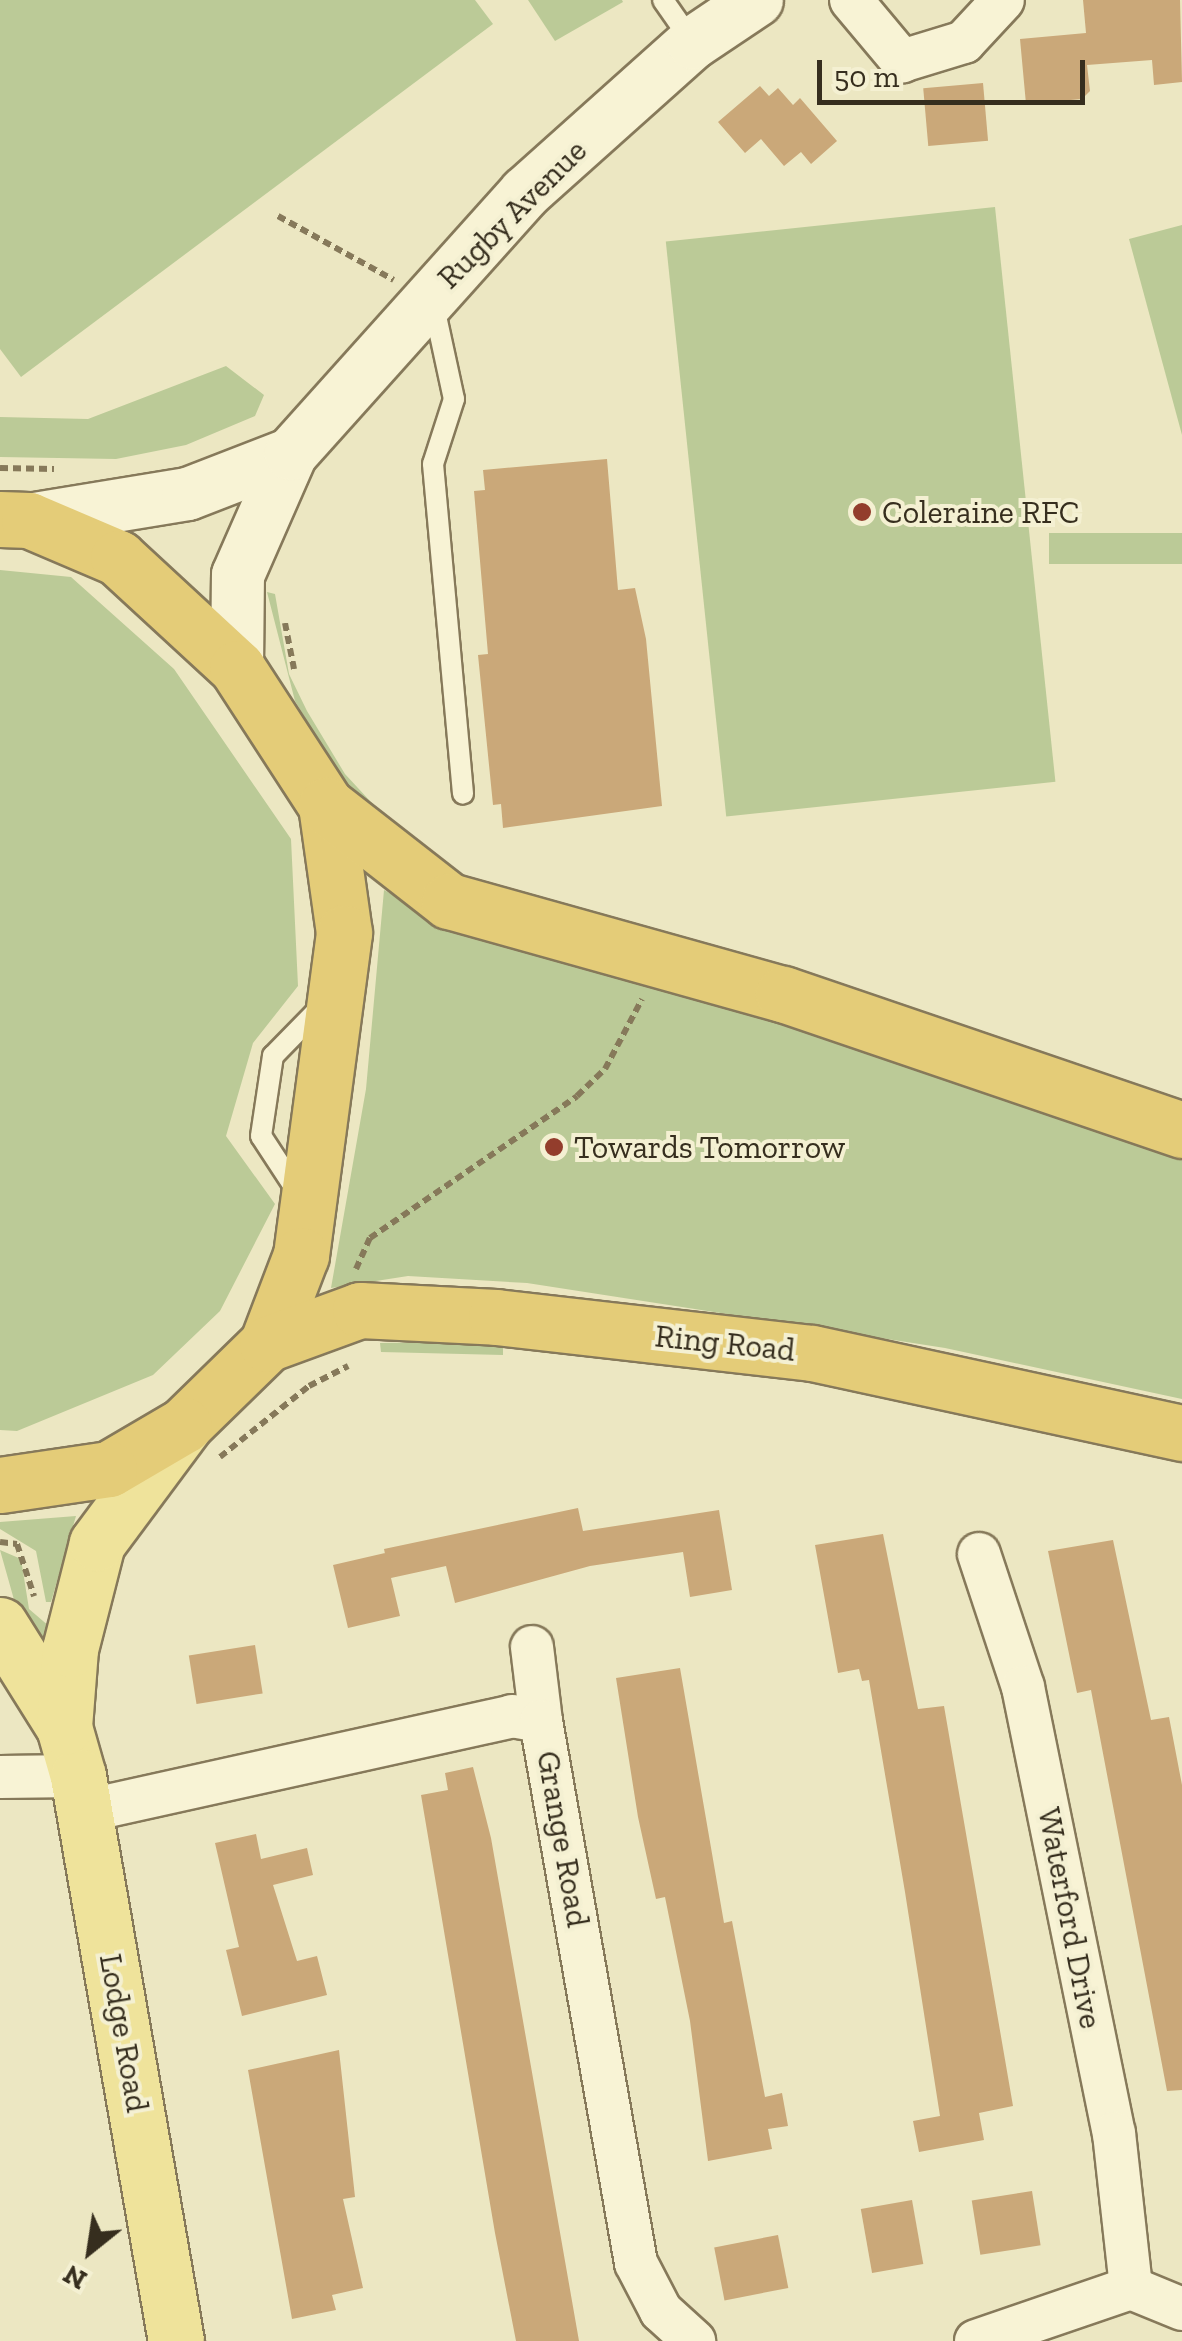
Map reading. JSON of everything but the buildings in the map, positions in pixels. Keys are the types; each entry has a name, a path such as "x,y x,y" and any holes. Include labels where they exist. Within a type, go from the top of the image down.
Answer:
{"highway":[{"path":"15,520 118,558 237,668 326,806 450,901 783,994 1182,1130"},
{"path":"0,1485 109,1469 200,1443 267,1344 301,1255 342,986 344,932 326,806"},
{"name":"Ring Road","path":"267,1344 360,1310 496,1317 812,1353 1182,1432"}],"main road":[{"name":"Lodge Road","path":"176,2341 75,1771 70,1649 97,1543 200,1443"},
{"name":"Lodge Road","path":"22,1619 75,1771"}],"street":[{"name":"Rugby Avenue","path":"237,668 238,575 292,454 415,289 693,43 757,0"},
{"path":"851,0 902,61 964,42 1002,0"},
{"name":"Rugby Avenue","path":"15,520 188,494 292,454"},
{"name":"Waterford Drive","path":"979,1554 1027,1706 1114,2133 1131,2288"},
{"path":"532,1647 541,1720"},
{"name":"Grange Road","path":"0,1777 512,1716 541,1720 636,2263 661,2310 694,2341"},
{"path":"976,2341 1131,2288 1182,2308"}],"lane":[{"path":"663,0 693,43"},
{"path":"415,289 454,399 434,464 463,794"}],"path":[{"path":"278,216 415,289"},
{"path":"283,613 302,684"},
{"path":"356,1268 370,1238 577,1096 604,1069 648,987"},
{"path":"200,1443 359,1360"},
{"path":"0,1542 23,1553 22,1619"}],"green space":[{"path":"0,0 475,0 493,24 21,377 0,349"},
{"path":"528,0 622,0 623,2 555,41"},
{"name":"Coleraine RFC","path":"995,207 1055,782 726,816 666,242"},
{"path":"1182,225 1182,435 1129,239"},
{"path":"226,366 264,395 255,416 186,445 116,459 0,457 0,417 88,419"},
{"path":"1049,533 1182,533 1182,564 1049,564"},
{"path":"0,570 71,577 174,669 291,839 298,986 253,1043 226,1136 275,1204 220,1311 153,1375 17,1431 0,1430"},
{"path":"267,592 275,594 289,674 307,711 345,774 407,841 466,878 648,933 464,883 404,845 343,781 295,701"},
{"path":"384,890 458,930 711,997 1182,1151 1182,1399 945,1348 527,1283 408,1276 331,1288 366,1089"},
{"path":"458,1342 503,1347 503,1355 381,1352 380,1343"},
{"path":"76,1516 51,1602 46,1602 36,1551 0,1529 0,1522"},
{"path":"0,1550 21,1559 29,1609 50,1627 55,1691 20,1621"}],"place":[{"name":"Coleraine RFC","path":"862,512"},
{"name":"Towards Tomorrow","path":"554,1147"}]}
